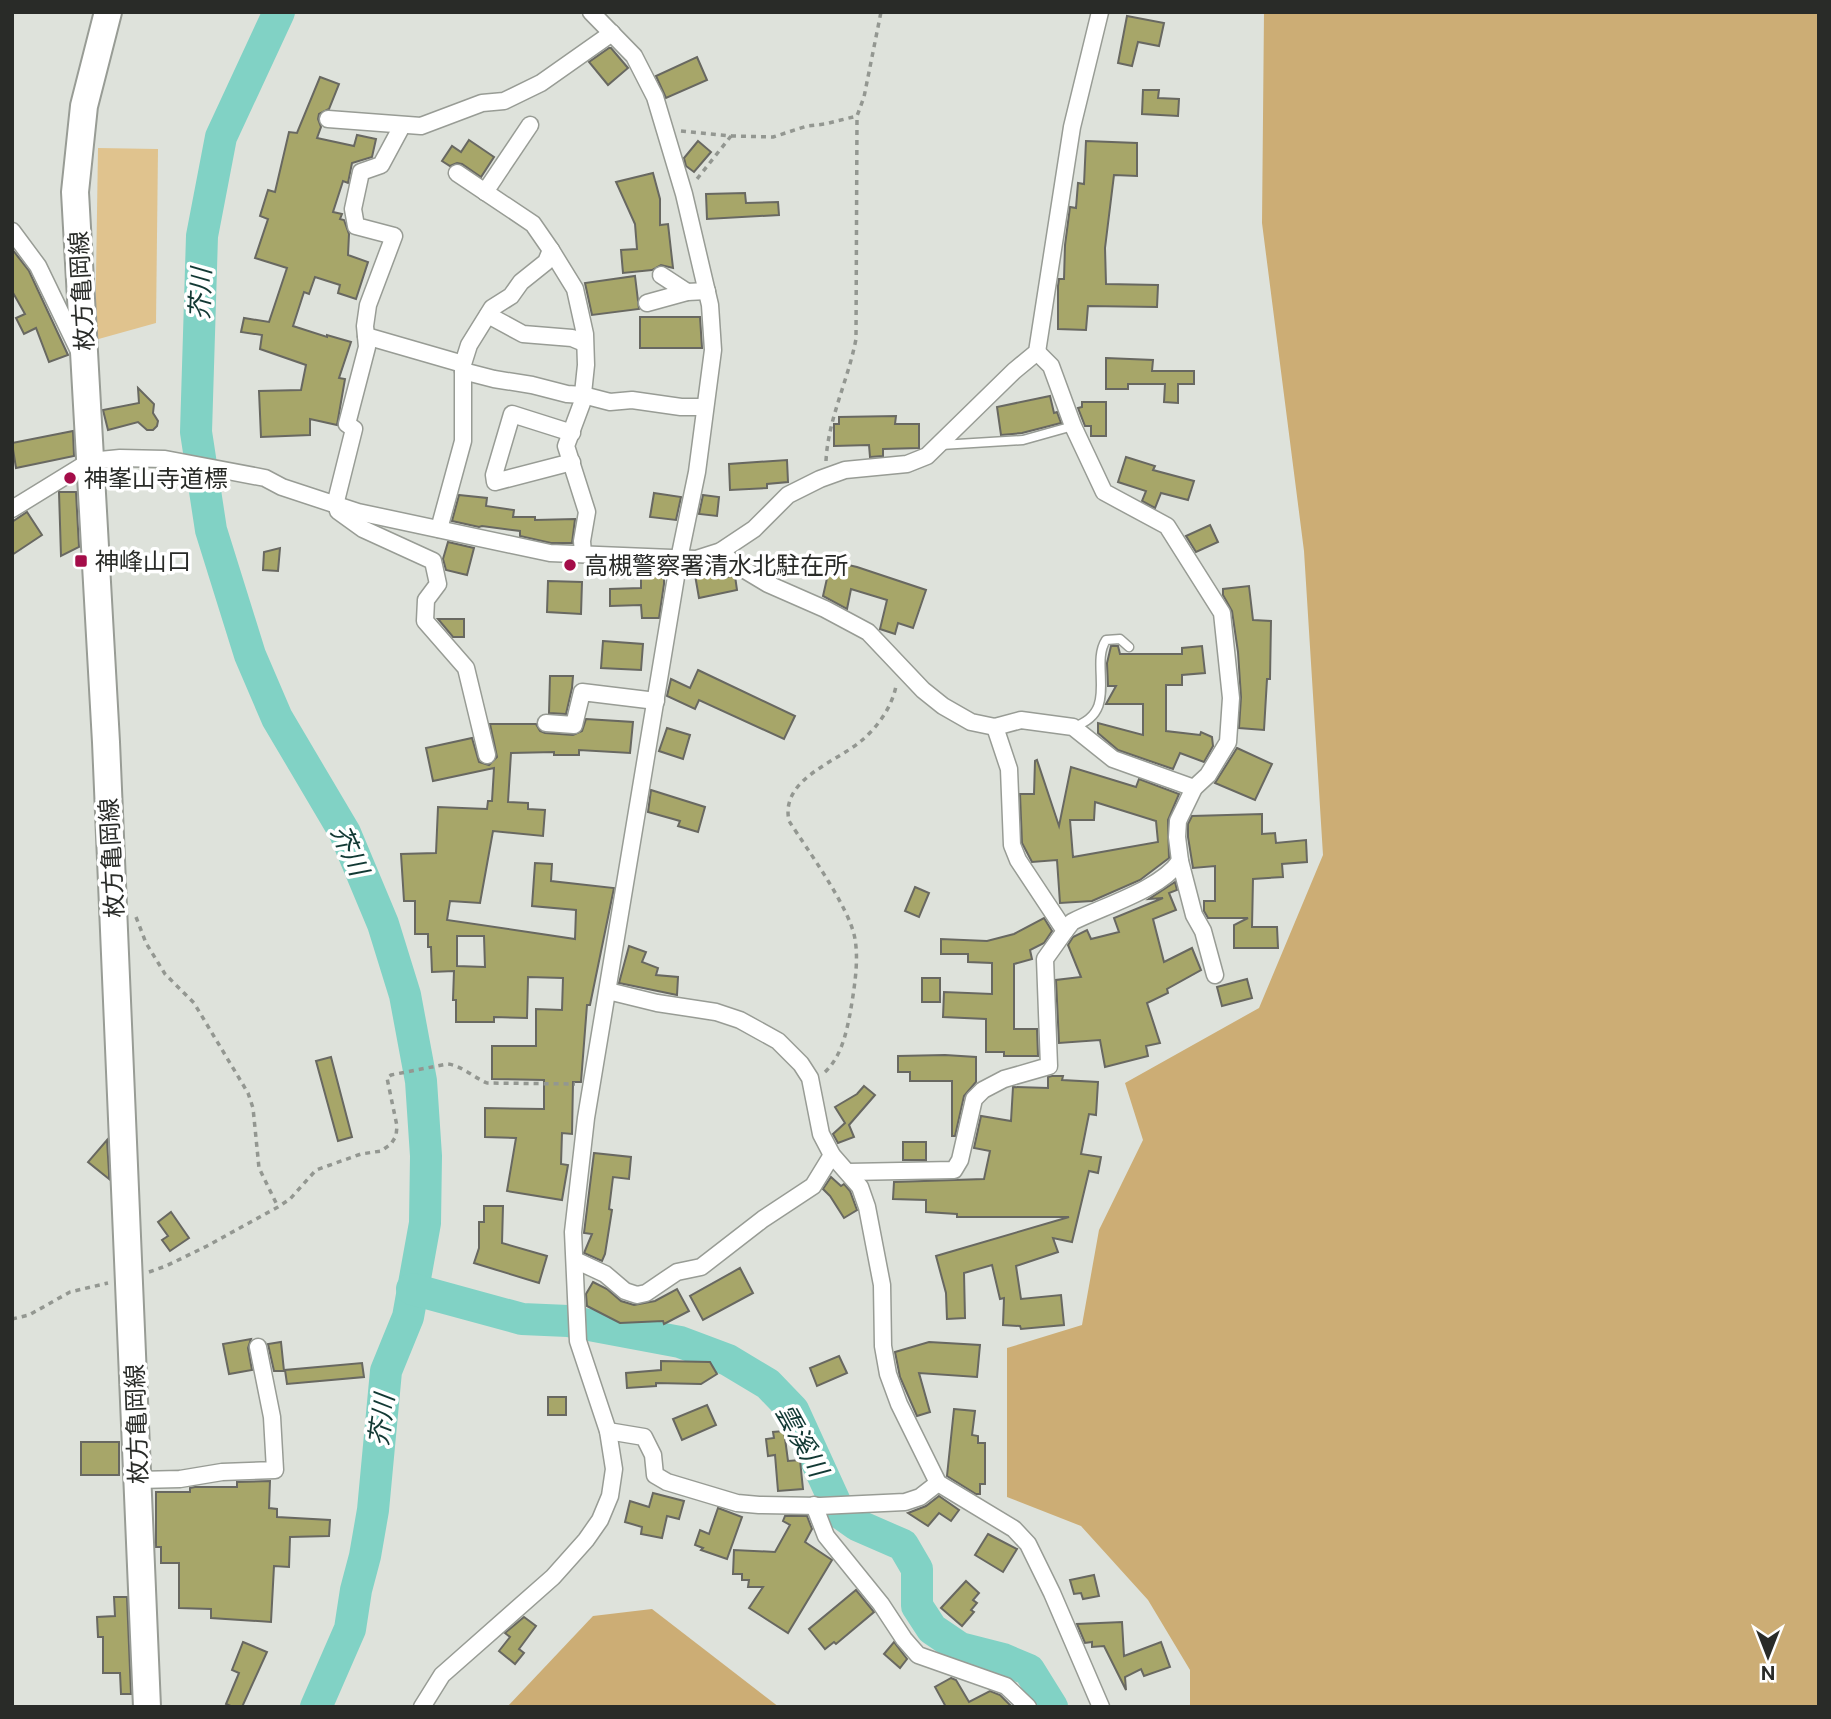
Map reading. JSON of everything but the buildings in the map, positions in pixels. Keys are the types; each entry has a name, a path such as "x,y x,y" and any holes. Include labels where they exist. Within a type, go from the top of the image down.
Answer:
{"main road":[{"name":"枚方亀岡線","path":"108,12 84,106 75,192 113,896 147,1707"}],"street":[{"path":"422,1707 442,1675 553,1577 586,1540 600,1520 610,1496 614,1469 608,1431 577,1333 573,1232 575,1208 679,559 697,472 713,350 707,291 684,194 655,97 634,56 591,12"},
{"path":"12,509 90,461 120,458 165,459 265,478 282,488 358,512 550,553 696,559 721,551 754,528 788,495 825,477 845,470 907,464 927,456 1037,352 1072,127 1100,12"},
{"path":"328,118 421,126 482,103 503,101 541,83 612,33"},
{"path":"485,192 530,125"},
{"path":"330,503 354,429 347,424 367,347 368,305 394,236 356,226 353,209 362,172 381,165 402,126"},
{"path":"457,173 533,225 575,289 585,334 586,365 583,394 566,446 587,512 582,541 583,554"},
{"path":"12,231 38,266 85,363"},
{"path":"439,529 463,441 463,368 470,345 492,308 511,296 520,282 546,262 551,250"},
{"path":"661,275 687,292"},
{"path":"647,303 687,292 707,291"},
{"path":"488,315 523,334 572,338 584,343"},
{"path":"366,336 494,379 550,388 567,394 583,394 610,402 632,400 681,407 705,407"},
{"path":"1037,352 1051,366 1073,426 1104,492 1167,526 1222,613 1231,698 1228,742 1208,775 1194,788 1178,821 1180,861 1194,915 1203,931 1215,975"},
{"path":"572,433 512,414 494,475 495,482 572,462"},
{"path":"330,503 363,529 433,561 438,584 426,600 425,621 466,667 487,755"},
{"path":"721,551 733,563 768,584 825,609 868,632 923,690 943,706 971,722 995,727 1021,720 1073,727 1113,759 1194,788"},
{"path":"546,723 574,725 582,692 656,701"},
{"path":"995,727 1009,769 1012,845 1018,860 1065,930"},
{"path":"848,1172 954,1170 960,1160 974,1099 983,1090 1004,1079 1049,1066 1045,960 1065,930 1072,922 1157,880 1175,869 1180,861"},
{"path":"608,991 657,1003 716,1012 740,1020 778,1041 801,1064 811,1085 821,1134 832,1155 860,1187 872,1230 882,1285 883,1346 888,1374 899,1404 938,1483 1014,1529 1028,1544 1052,1592 1101,1707"},
{"path":"575,1260 605,1274 625,1292 637,1295 646,1293 677,1272 701,1267 763,1219 813,1185 832,1155"},
{"path":"138,1480 275,1470 271,1417 258,1347"},
{"path":"608,1431 644,1437 653,1455 656,1475 667,1482 737,1503 817,1506 905,1502 920,1497 938,1483"},
{"path":"817,1506 827,1536 918,1654 1006,1686 1028,1707"}],"lane":[{"path":"940,445 1023,440 1073,426"},
{"path":"1073,727 1083,724 1093,715 1100,701 1102,647 1106,640 1120,639 1129,647"}],"path":[{"path":"825,477 832,419 851,368 856,339 857,116 864,97 881,12"},
{"path":"664,129 731,136 773,136 857,116"},
{"path":"684,194 731,136"},
{"path":"811,1085 828,1070 839,1053 846,1031 854,988 855,939 849,920 789,821 786,809 806,777 861,741 880,720 895,691 900,663"},
{"path":"113,896 127,900 146,943 165,974 194,1003 248,1093 253,1108 259,1168 278,1207"},
{"path":"12,1319 29,1315 70,1292 130,1278 166,1266 278,1207 290,1199 317,1170 362,1154 381,1151 391,1144 396,1136 397,1126 387,1077 391,1075 447,1064 455,1065 487,1083 593,1085"}],"shaded area":[{"path":"1264,12 1819,12 1819,1707 1190,1707 1190,1670 1148,1600 1081,1526 1007,1497 1007,1348 1082,1325 1099,1230 1143,1140 1125,1083 1259,1008 1323,855 1304,551 1262,223"},
{"path":"98,148 158,149 156,323 95,340"},
{"path":"652,1609 779,1707 507,1707 593,1616"}],"waterway":[{"name":"芥川","path":"279,12 221,137 202,236 196,432 211,530 250,655 277,718 345,833 383,924 405,995 421,1081 426,1156 425,1223 408,1317 386,1371 373,1510 365,1556 350,1629 316,1707"},
{"name":"雲溪川","path":"412,1289 522,1319 568,1321 680,1342 728,1360 768,1384 793,1410 840,1513 857,1525 903,1545 917,1569 917,1606 932,1629 960,1648 1003,1659 1029,1670 1052,1707"}],"place":[{"name":"神峯山寺道標","path":"70,478"},
{"name":"神峰山口","path":"81,561"},
{"name":"高槻警察署清水北駐在所","path":"570,565"}]}
